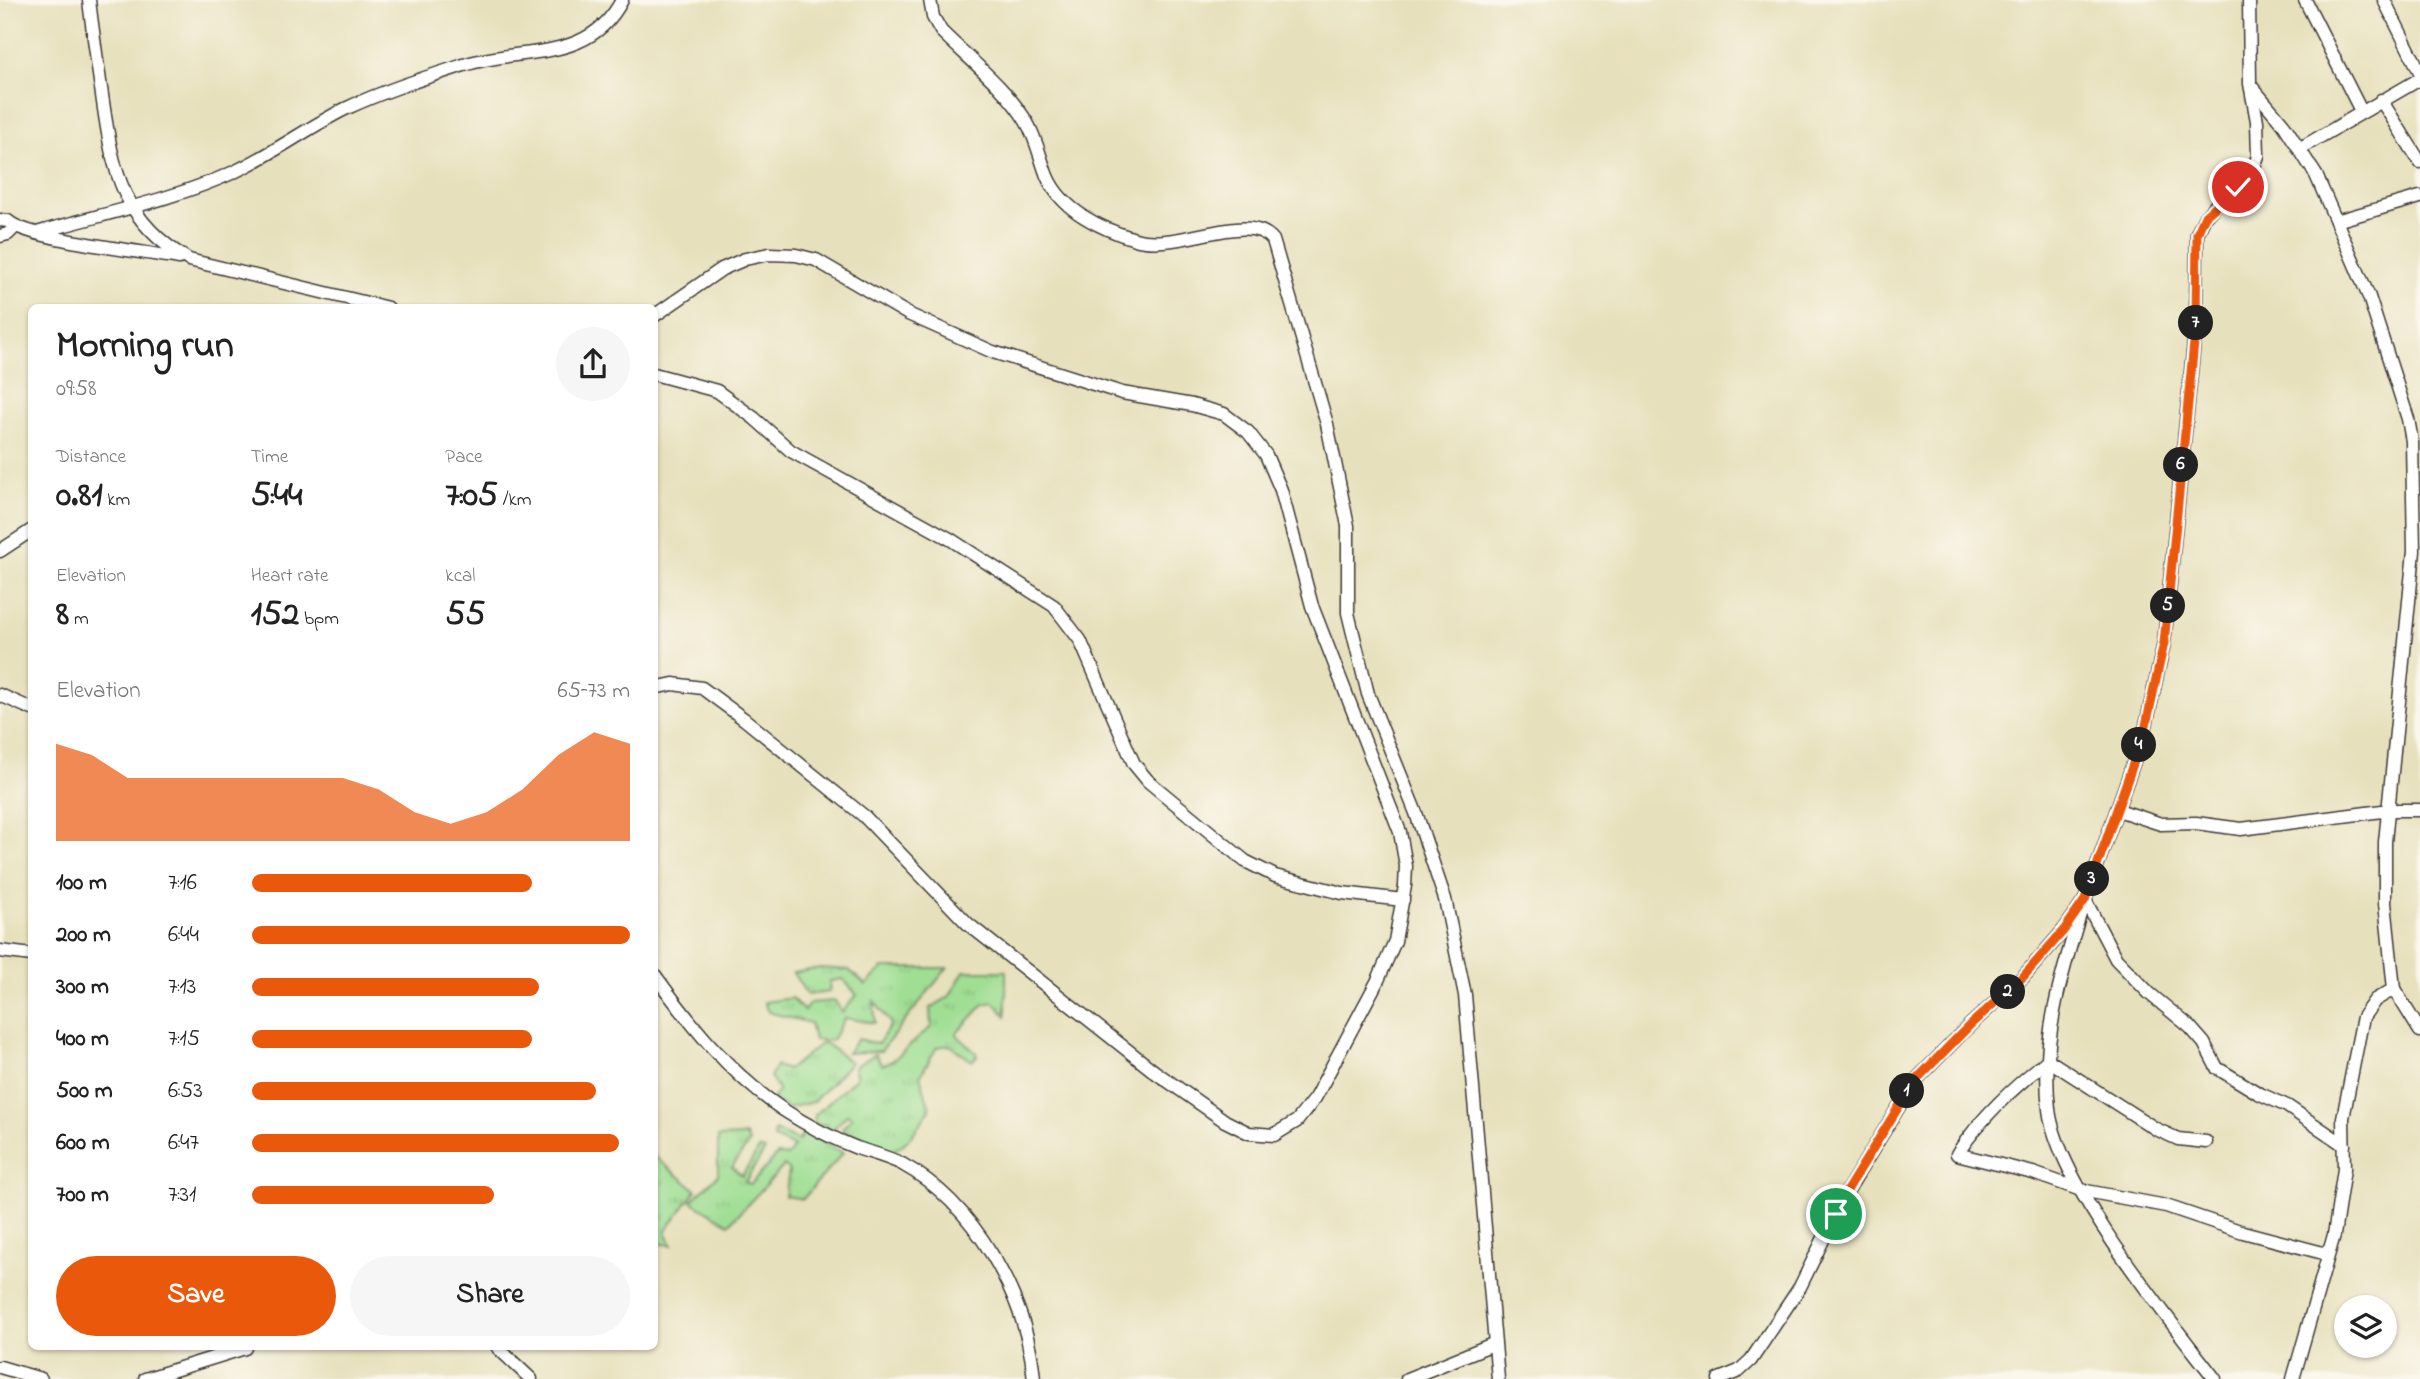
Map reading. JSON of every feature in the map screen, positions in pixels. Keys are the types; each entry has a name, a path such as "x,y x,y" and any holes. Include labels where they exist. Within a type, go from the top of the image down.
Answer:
{"street":[{"path":"89,0 110,151 116,176 130,206 155,237 189,260"},
{"path":"37,233 233,172 345,109 396,87 489,58 562,48 590,37 604,28 622,0"},
{"path":"930,0 933,17 942,31 1027,122 1052,188 1064,204 1088,219 1135,239 1169,243 1247,226 1260,228 1273,240 1326,424 1345,513 1348,613 1368,694 1416,813 1455,937 1465,995 1473,1111 1484,1198 1484,1241 1498,1379"},
{"path":"2215,1379 2118,1247 2081,1190 2054,1133 2049,1111 2048,1060 2060,982 2085,900 2145,730 2164,643 2195,334 2197,234 2205,216 2249,180 2255,167 2258,140 2250,84 2249,0"},
{"path":"2305,0 2361,111"},
{"path":"2384,0 2420,72"},
{"path":"2299,149 2420,79"},
{"path":"2250,84 2284,125 2316,175 2385,341 2412,441 2417,551 2393,748 2390,810 2385,842 2385,904 2393,989 2420,1031"},
{"path":"2381,100 2420,162"},
{"path":"2336,220 2420,197"},
{"path":"0,220 8,221 14,228 189,260 371,304"},
{"path":"0,236 8,234 14,228"},
{"path":"658,313 722,269 745,259 769,254 796,255 816,260 908,314 993,352 1122,393 1192,405 1224,414 1248,432 1266,455 1281,490 1312,606 1400,832 1406,866 1395,941 1378,980 1315,1098 1297,1122 1274,1135 1249,1133 1225,1121 1155,1073 968,924 864,816 744,719 702,688 673,684 658,687"},
{"path":"658,375 726,397 791,451 950,539 1054,606 1080,640 1134,764 1148,781 1245,861 1275,876 1318,888 1403,900"},
{"path":"0,551 28,533"},
{"path":"0,695 28,707"},
{"path":"2118,810 2161,824 2196,824 2241,830 2390,810 2420,810"},
{"path":"2085,900 2116,959 2150,994 2190,1027 2204,1043 2217,1068 2258,1093 2287,1106 2344,1145"},
{"path":"1718,1379 1739,1371 1751,1360 1800,1287 1846,1192 1914,1082 1970,1025 2023,977 2064,930 2085,900"},
{"path":"0,951 28,954"},
{"path":"658,979 716,1055 779,1107 820,1131 903,1165 949,1198 1007,1283 1026,1336 1034,1379"},
{"path":"2293,1379 2336,1224 2344,1169 2343,1118 2362,1017 2375,1000 2393,989"},
{"path":"2048,1060 2156,1129 2178,1139 2206,1142"},
{"path":"2048,1060 2011,1090 1977,1124 1957,1154 2033,1173 2081,1190 2165,1206 2243,1232 2327,1254"},
{"path":"1408,1379 1493,1343"},
{"path":"145,1379 239,1350"},
{"path":"500,1350 531,1379"},
{"path":"0,1367 41,1379"}],"green space":[{"path":"821,968 849,970 866,985 883,968 947,968 881,1051 847,1053 858,1039 878,1044 891,1024 874,1001 875,1023 845,1018 832,1040 814,1040 810,1023 768,1012 764,1002 792,998 804,1011 810,1003 835,1001 842,1012 857,995 843,979 830,981 829,992 807,995 793,973"},
{"path":"964,971 1006,971 1006,1016 994,1002 984,1004 956,1034 978,1055 972,1061 950,1045 937,1047 920,1076 930,1109 915,1132 896,1149 879,1153 865,1137 858,1146 842,1128 852,1118 848,1114 830,1132 826,1124 814,1126 815,1115 857,1077 854,1067 875,1054 882,1065 892,1061 931,1027 930,1008 949,997"},
{"path":"823,1042 851,1062 813,1102 788,1108 772,1099 779,1090 770,1077 776,1066 788,1070"},
{"path":"775,1131 799,1141 804,1131 843,1153 803,1199 785,1196 789,1171 784,1166 729,1224 691,1201 718,1175 718,1137 746,1136 749,1143 732,1167 742,1176 759,1149 765,1150 745,1182 751,1184 777,1155 788,1156 794,1147 774,1138"},
{"path":"658,1159 696,1190 666,1231 672,1245 658,1243"}],"route":[{"path":"1836,1214 1846,1192 1914,1082 1970,1025 2023,977 2064,930 2085,900 2145,730 2164,643 2196,323 2197,234 2205,216 2238,187"}]}
